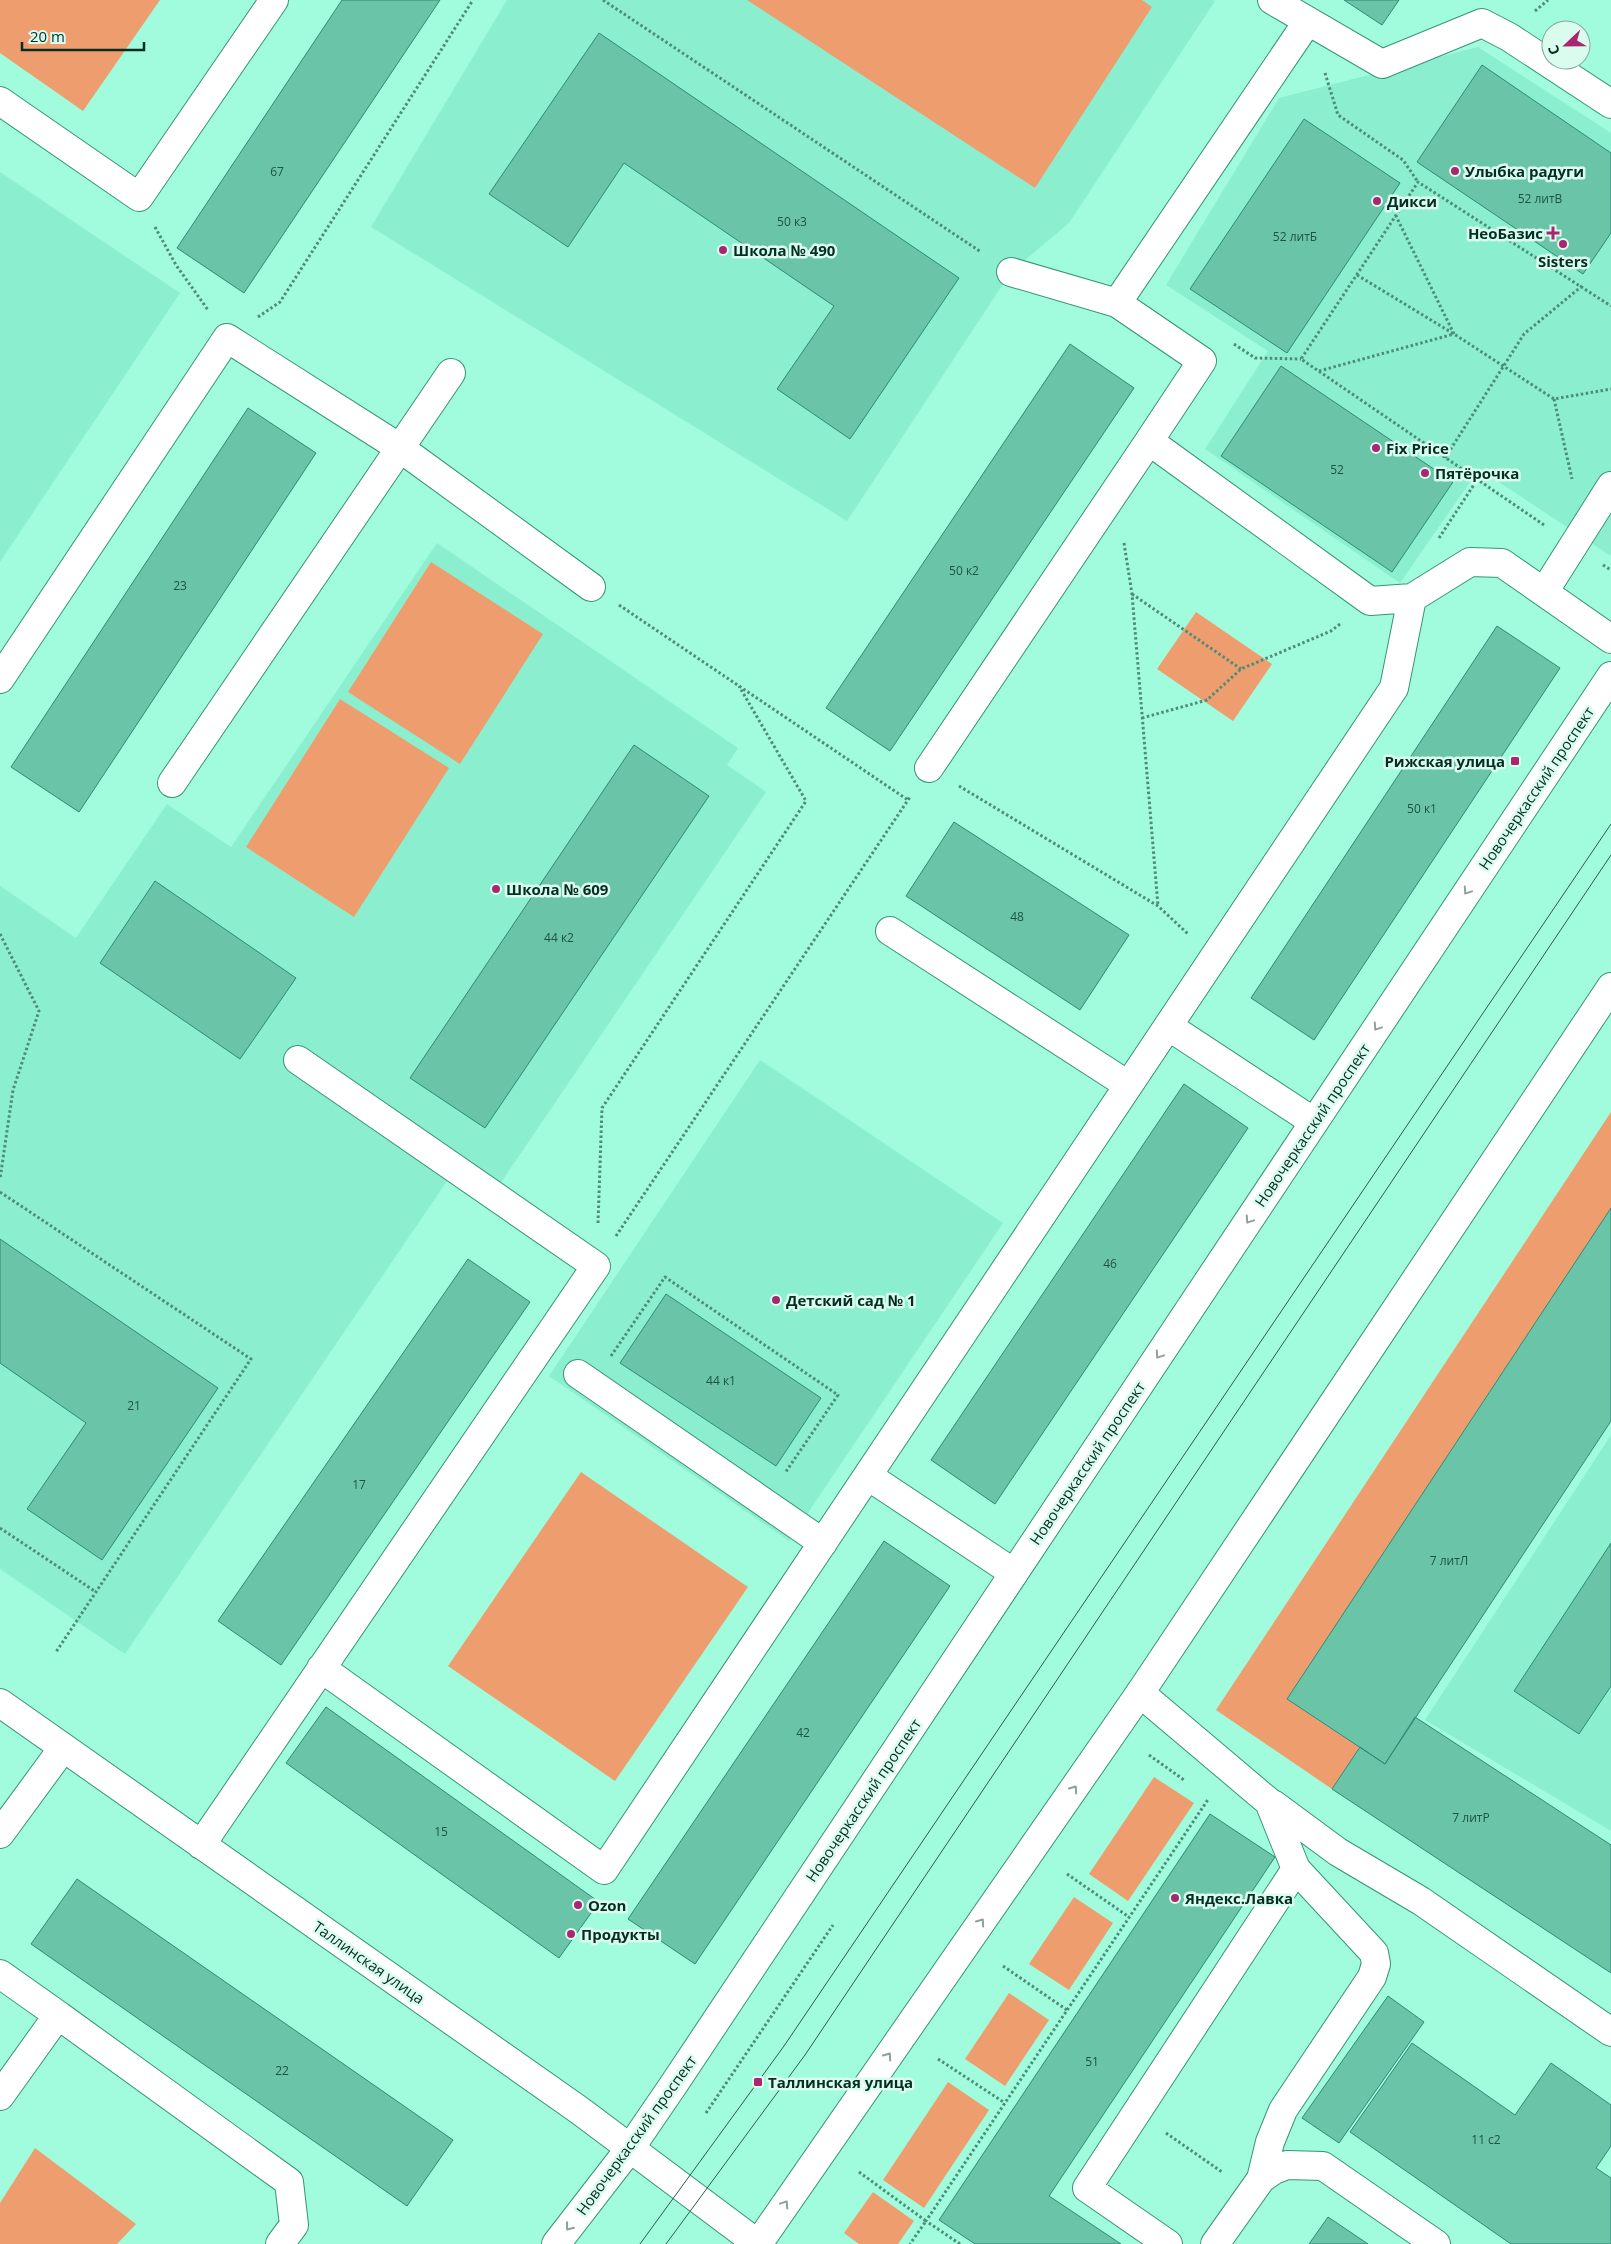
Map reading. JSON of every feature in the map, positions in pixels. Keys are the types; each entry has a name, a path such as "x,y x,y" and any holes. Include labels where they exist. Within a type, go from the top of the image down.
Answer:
{"main road":[{"path":"0,101 139,197 274,0"},
{"path":"1272,0 1382,64 1482,22 1509,37 1611,104"},
{"path":"1117,303 1308,20"},
{"path":"929,768 1202,361 1117,303 1011,272"},
{"path":"0,678 227,338 400,448 591,587"},
{"path":"172,783 451,373"},
{"path":"1149,441 1370,601 1412,598 1470,562 1502,563 1611,639"},
{"path":"1544,592 1611,486"},
{"path":"321,1668 604,1870 1394,688 1412,598"},
{"name":"Новочеркасский проспект","path":"556,2244 631,2147 1611,676"},
{"path":"890,931 1128,1085"},
{"path":"758,2244 1140,1693 1611,987"},
{"path":"1168,1026 1314,1122"},
{"path":"201,1845 596,1266 298,1060"},
{"path":"585,1379 823,1542"},
{"path":"868,1476 1014,1573"},
{"path":"1140,1693 1270,1802 1338,1852 1421,1901 1611,2032"},
{"name":"Таллинская улица","path":"0,1703 631,2147 758,2244"},
{"path":"0,1834 63,1748"},
{"path":"1256,2186 1270,2142 1283,2110 1372,1977 1376,1964 1374,1953 1296,1869 1270,1802"},
{"path":"1168,2244 1087,2188 1296,1869"},
{"path":"0,1974 289,2182 294,2225 280,2244"},
{"path":"0,2096 58,2015"},
{"path":"1215,2244 1256,2186 1274,2170 1287,2165 1323,2166 1436,2244"}],"path":[{"path":"139,197 176,265 227,338 280,302 473,0"},
{"path":"603,0 1011,272"},
{"path":"1308,20 1338,115 1404,160 1418,182 1611,306"},
{"path":"1301,359 1418,182"},
{"path":"1396,216 1454,334"},
{"path":"1357,275 1454,334 1554,399 1611,389"},
{"path":"1445,458 1524,334 1582,286"},
{"path":"1318,371 1454,334"},
{"path":"1202,361 1221,335 1255,358 1301,359 1445,458 1579,537 1611,570"},
{"path":"1554,399 1579,537"},
{"path":"1112,496 1123,537 1132,594 1158,906"},
{"path":"591,587 908,800"},
{"path":"1132,594 1242,669"},
{"path":"1142,718 1207,700 1242,669 1331,631 1370,601"},
{"path":"596,1266 602,1108 806,801 740,686"},
{"path":"596,1266 929,768 1158,906 1214,957"},
{"path":"0,934 39,1011 14,1090 0,1179"},
{"path":"0,1192 251,1359 56,1652"},
{"path":"585,1379 665,1277 838,1395 766,1503"},
{"path":"0,1528 96,1592"},
{"path":"1149,1755 1187,1782"},
{"path":"910,2244 1229,1767"},
{"path":"1202,1792 1209,1797"},
{"path":"1067,1874 1129,1916"},
{"path":"706,2112 833,1925"},
{"path":"1002,1966 1067,2010"},
{"path":"938,2059 1005,2103"},
{"path":"1137,2113 1256,2186"},
{"path":"859,2172 960,2244"}],"shaded area":[{"path":"0,0 160,0 83,111 0,53"},
{"name":"Школа № 490","path":"507,0 1215,1 1069,223 1011,272 847,521 371,227"},
{"path":"747,0 1142,0 1152,7 1035,188"},
{"path":"1478,47 1611,133 1611,556 1479,469 1400,583 1205,449 1268,351 1166,285 1279,98"},
{"path":"0,172 180,293 0,562"},
{"path":"437,543 738,748 727,765 766,792 485,1206 447,1181 125,1654 0,1569 0,886 76,938 167,804 231,847"},
{"path":"431,562 543,634 460,764 348,692"},
{"path":"1196,612 1272,664 1233,721 1157,669"},
{"path":"340,699 449,768 354,917 246,847"},
{"name":"Детский сад № 1","path":"760,1060 1003,1223 789,1541 549,1376"},
{"path":"1611,1112 1611,1208 1287,1699 1360,1747 1332,1789 1216,1710"},
{"path":"1611,1435 1611,1831 1425,1720"},
{"path":"581,1472 748,1587 615,1781 448,1666"},
{"path":"1154,1777 1194,1803 1128,1901 1089,1874"},
{"path":"1074,1897 1113,1923 1069,1990 1029,1964"},
{"path":"1009,1993 1049,2020 1005,2086 965,2059"},
{"path":"948,2082 989,2110 924,2208 883,2180"},
{"path":"35,2148 136,2224 117,2244 0,2244 0,2203"},
{"path":"873,2192 914,2221 898,2244 859,2244 844,2233"}],"building":[{"path":"342,0 440,0 244,293 177,248"},
{"path":"1344,0 1399,0 1382,25"},
{"path":"599,33 959,278 850,439 777,389 834,306 624,163 568,247 489,194"},
{"path":"1482,65 1611,153 1611,233 1583,274 1417,162"},
{"path":"1304,119 1400,183 1287,353 1190,289"},
{"path":"1070,344 1134,388 890,751 826,708"},
{"path":"1281,366 1453,482 1392,572 1221,456"},
{"path":"248,408 316,453 79,812 11,767"},
{"path":"1497,626 1560,668 1314,1040 1251,998"},
{"path":"634,745 709,796 485,1128 410,1078"},
{"path":"954,822 1129,935 1080,1010 906,896"},
{"path":"155,881 296,978 240,1059 100,963"},
{"path":"1184,1084 1248,1128 995,1504 931,1460"},
{"path":"1611,1208 1611,1421 1385,1764 1287,1699"},
{"path":"0,1239 218,1388 102,1560 27,1509 86,1423 0,1363"},
{"path":"468,1259 530,1302 281,1665 218,1621"},
{"path":"666,1294 821,1398 776,1466 620,1363"},
{"path":"884,1541 950,1586 695,1964 628,1919"},
{"path":"1611,1543 1611,1686 1579,1734 1514,1691"},
{"path":"326,1707 599,1902 559,1958 286,1763"},
{"path":"1415,1717 1611,1845 1611,1973 1332,1789 1360,1747 1385,1764"},
{"path":"1210,1814 1275,1857 1049,2196 1121,2244 975,2244 939,2220"},
{"path":"77,1879 453,2140 407,2206 31,1944"},
{"path":"1388,1996 1424,2022 1339,2143 1302,2118"},
{"path":"1412,2043 1515,2115 1551,2063 1611,2105 1611,2146 1596,2168 1611,2178 1611,2244 1511,2244 1350,2132"},
{"path":"1328,2217 1368,2244 1309,2244"}],"tram line":[{"path":"640,2244 784,2046 1611,824"},
{"path":"666,2244 805,2055 1611,855"}],"place":[{"name":"Улыбка радуги","path":"1455,171"},
{"name":"Дикси","path":"1377,201"},
{"name":"НеоБазис","path":"1553,233"},
{"name":"Sisters","path":"1563,244"},
{"name":"Школа № 490","path":"723,250"},
{"name":"Fix Price","path":"1376,448"},
{"name":"Пятёрочка","path":"1425,473"},
{"name":"Рижская улица","path":"1515,761"},
{"name":"Школа № 609","path":"496,889"},
{"name":"Детский сад № 1","path":"776,1300"},
{"name":"Яндекс.Лавка","path":"1175,1898"},
{"name":"Ozon","path":"578,1905"},
{"name":"Продукты","path":"571,1934"},
{"name":"Таллинская улица","path":"758,2082"}]}
